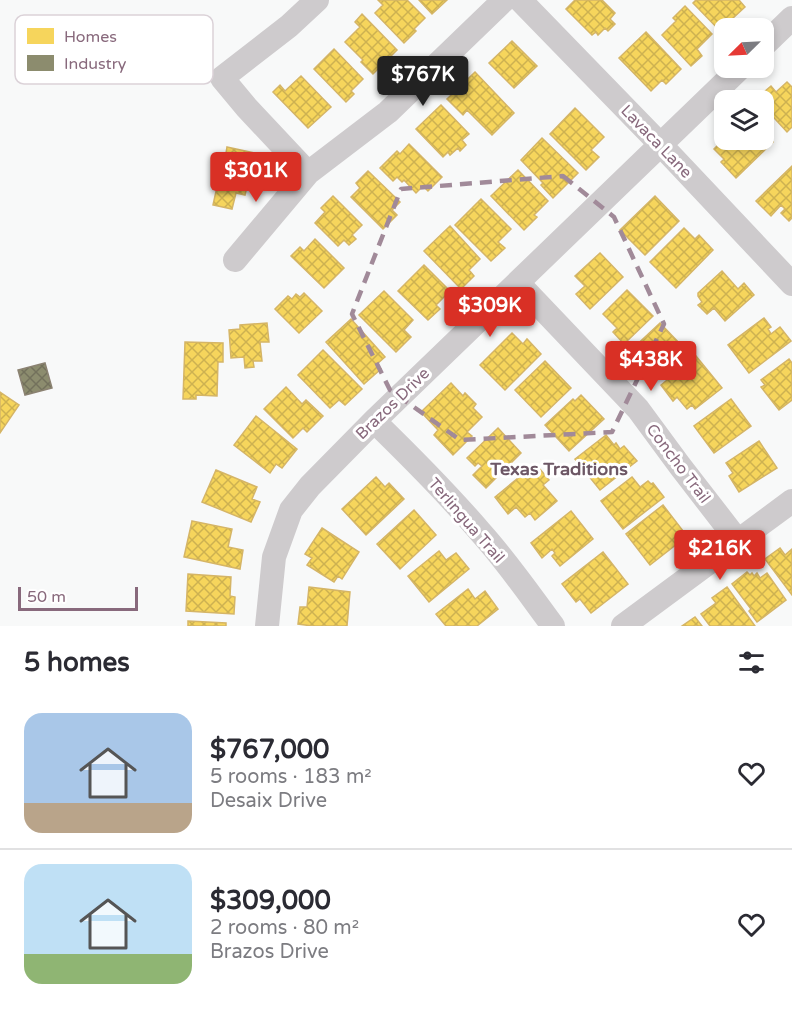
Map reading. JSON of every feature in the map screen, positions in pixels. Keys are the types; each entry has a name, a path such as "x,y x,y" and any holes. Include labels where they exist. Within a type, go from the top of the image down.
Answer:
{"street":[{"path":"308,173 222,78 289,26 317,0"},
{"path":"235,260 308,173 388,111 504,0"},
{"name":"Lavaca Lane","path":"520,0 790,278"},
{"path":"774,35 792,18"},
{"name":"Brazos Drive","path":"267,626 274,557 291,510 330,464 374,420 729,78"},
{"name":"Concho Trail","path":"518,283 638,409 738,541"},
{"name":"Terlingua Trail","path":"374,420 484,536 552,626"},
{"path":"622,626 792,501"}],"highlighted area":[{"path":"563,176 614,217 664,324 612,432 460,440 390,390 352,314 401,189"}],"building: Homes":[{"path":"378,0 407,0 425,18 404,43 375,13 383,5"},
{"path":"419,0 447,0 432,14"},
{"path":"575,0 602,0 615,13 610,19 615,24 608,31 605,28 598,35 596,32 592,35 566,9"},
{"path":"696,0 739,0 745,7 733,18 714,18 714,25 693,3"},
{"path":"685,6 712,34 697,49 702,56 691,66 662,35 676,21 673,18"},
{"path":"362,14 397,50 373,74 345,42 360,27 355,22"},
{"path":"646,32 681,69 666,84 662,80 651,91 619,58"},
{"path":"512,41 537,66 514,88 489,63"},
{"path":"334,49 363,79 351,91 354,94 346,102 314,69"},
{"path":"475,72 514,113 492,135 467,110 463,115 447,99"},
{"path":"301,76 331,107 308,128 273,92 280,85 285,91"},
{"path":"787,82 792,87 792,127 787,132 774,118 774,90 766,90 771,86 776,92"},
{"path":"441,105 469,134 462,140 466,145 460,151 458,148 450,155 448,152 443,157 416,129"},
{"path":"575,108 604,137 591,150 599,157 586,170 550,134"},
{"path":"542,138 578,173 553,198 541,185 543,183 521,160"},
{"path":"409,144 442,177 428,191 423,186 416,193 404,180 402,182 397,177 393,181 380,168 397,151 400,154"},
{"path":"227,147 255,153 245,195 236,193 232,209 213,205 217,187 214,186 221,158 225,159"},
{"path":"715,150 765,150 736,178 721,162 724,159"},
{"path":"792,166 792,218 789,221 781,213 785,209 781,205 771,216 756,201"},
{"path":"518,170 548,201 534,215 537,217 524,230 491,196"},
{"path":"368,171 400,202 392,210 397,215 383,229 351,197 360,188 356,183"},
{"path":"333,196 362,225 352,235 356,239 349,245 344,240 338,246 315,223 325,212 321,208"},
{"path":"655,196 679,221 645,255 620,230"},
{"path":"481,199 511,229 498,242 505,248 491,261 455,225"},
{"path":"450,226 480,259 469,270 474,276 461,289 424,251"},
{"path":"684,228 695,239 699,235 713,250 676,288 650,262"},
{"path":"315,239 344,268 324,288 291,256 300,247 304,251"},
{"path":"600,253 623,277 590,309 576,294 585,286 575,276"},
{"path":"424,265 450,291 436,305 440,309 428,320 398,291"},
{"path":"722,271 738,289 744,283 754,295 725,321 714,308 707,314 698,305 702,302 698,293"},
{"path":"627,290 653,316 624,344 613,332 617,328 603,314"},
{"path":"384,291 413,320 404,330 411,337 396,352 359,315"},
{"path":"304,293 322,311 299,333 275,309 288,296 292,299 296,294 300,297"},
{"path":"764,318 771,327 768,329 771,334 780,327 791,341 749,373 728,345"},
{"path":"351,319 385,357 377,364 381,369 364,384 326,342"},
{"path":"267,323 269,342 260,342 262,361 253,361 254,367 245,368 244,357 231,358 229,330 240,329 240,325"},
{"path":"660,323 682,346 656,370 647,361 642,365 630,351"},
{"path":"512,333 523,344 527,339 541,354 505,390 480,365"},
{"path":"185,342 223,343 223,362 218,362 217,396 196,395 196,399 183,399"},
{"path":"323,350 362,389 345,405 339,400 330,408 298,375"},
{"path":"696,356 722,388 695,409 692,405 687,409 677,397 673,401 661,385"},
{"path":"789,359 792,363 792,400 779,410 761,387 765,385 761,380"},
{"path":"545,361 571,388 541,417 515,390"},
{"path":"451,383 463,396 465,393 476,404 473,408 482,417 467,432 472,436 453,455 434,435 438,430 421,412"},
{"path":"286,387 302,404 306,400 323,416 307,432 303,428 293,438 264,409"},
{"path":"0,392 19,405 0,433"},
{"path":"581,395 604,419 569,451 545,425 573,399 575,401"},
{"path":"731,399 751,426 714,453 694,426"},
{"path":"256,416 297,449 282,468 276,464 270,473 234,445"},
{"path":"498,428 521,453 486,488 473,475 482,466 478,463 475,466 467,458"},
{"path":"606,435 620,449 624,446 637,461 600,490 575,459"},
{"path":"759,441 777,468 739,492 729,476 733,473 726,463"},
{"path":"534,465 549,480 543,485 557,501 535,520 530,513 525,517 516,507 508,514 495,497"},
{"path":"216,470 257,487 252,499 260,502 251,522 202,502"},
{"path":"376,477 385,487 389,483 404,499 366,535 342,509"},
{"path":"632,477 640,487 648,481 653,483 664,497 623,529 601,501"},
{"path":"663,505 687,536 650,565 626,534"},
{"path":"414,510 436,535 400,569 377,544"},
{"path":"571,511 593,539 560,566 552,556 555,553 552,549 542,558 531,543"},
{"path":"192,521 232,529 228,547 243,550 240,569 184,557"},
{"path":"322,528 359,552 342,579 338,576 334,582 307,565 312,558 305,554"},
{"path":"780,548 785,555 792,549 792,595 765,559"},
{"path":"439,551 446,560 456,553 469,569 429,602 408,576"},
{"path":"603,552 628,584 591,613 580,599 576,602 562,584"},
{"path":"747,572 754,576 757,573 760,578 767,573 786,600 757,622 749,611 751,609 732,584"},
{"path":"188,574 231,577 230,596 235,597 234,614 186,611"},
{"path":"309,587 350,592 347,626 298,624 300,607 307,607"},
{"path":"727,587 755,626 710,626 701,614 716,603 712,598"},
{"path":"468,589 475,599 485,591 498,609 477,626 446,626 436,614"},
{"path":"695,617 702,626 682,626"},
{"path":"188,621 226,623 226,626 188,626"}],"building: Industry":[{"path":"45,363 52,388 25,395 18,370"}],"district":[{"name":"Texas Traditions","path":"559,469"}]}
